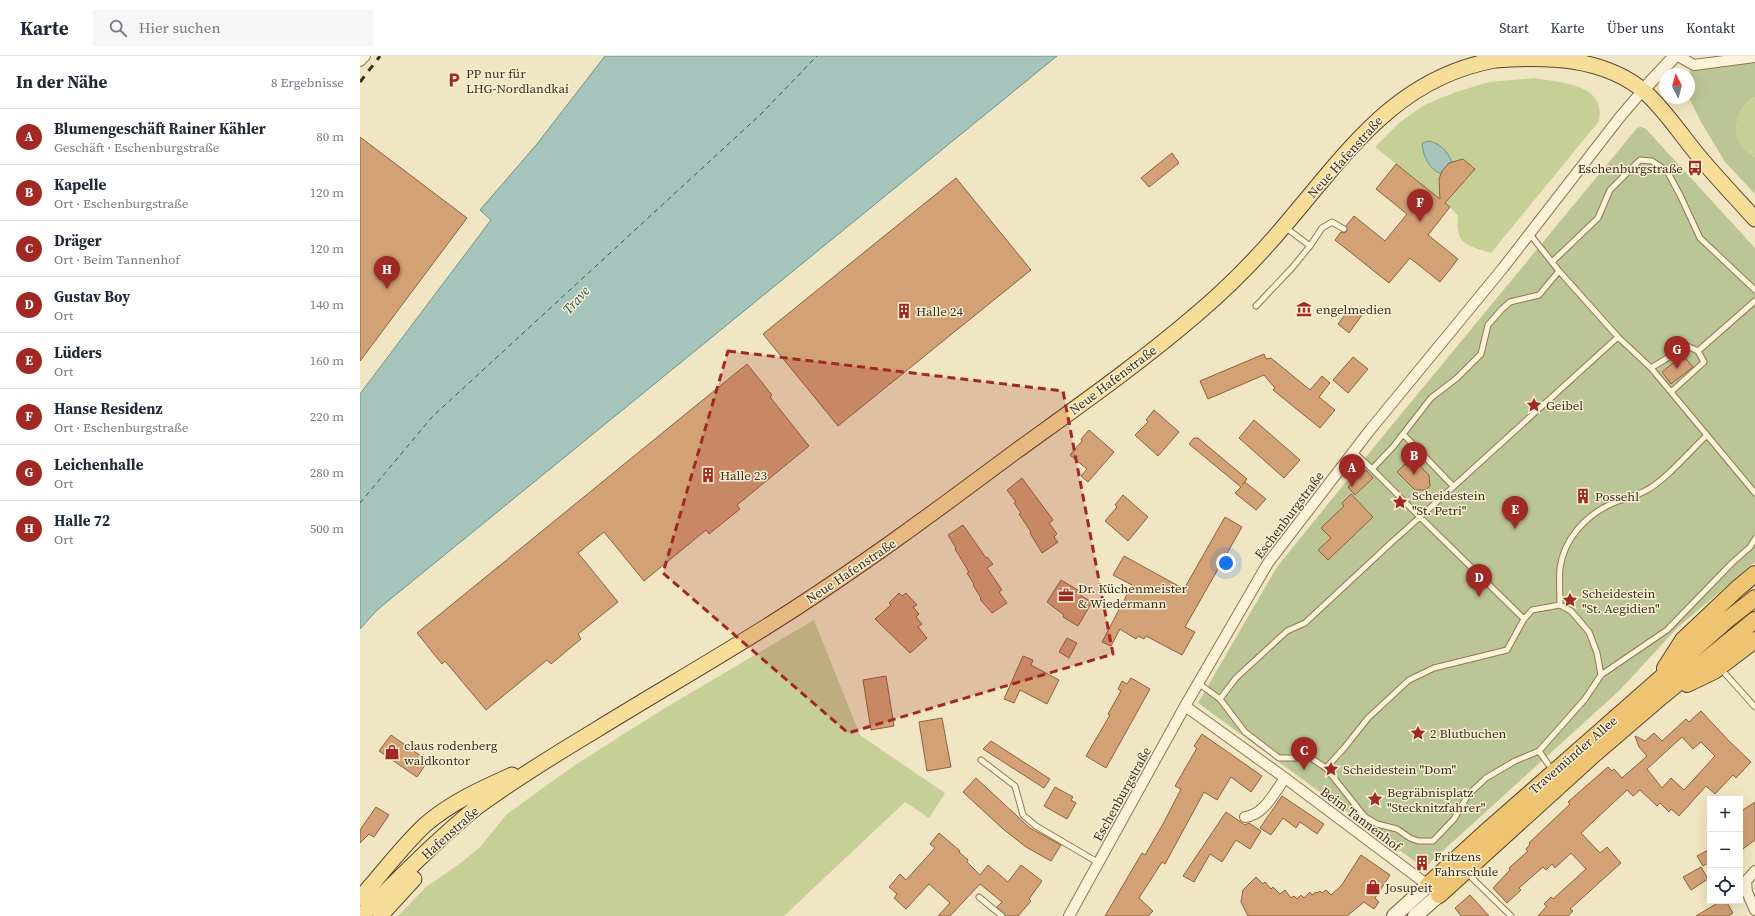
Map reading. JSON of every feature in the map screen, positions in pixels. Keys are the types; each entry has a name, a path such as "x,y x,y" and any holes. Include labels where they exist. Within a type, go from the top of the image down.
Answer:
{"highway":[{"path":"1657,691 1683,640 1755,574"},
{"name":"Travemünder Allee","path":"1434,890 1466,871 1586,762 1727,620 1755,598"},
{"name":"Travemünder Allee","path":"1434,890 1554,771 1657,691 1755,620"},
{"path":"1657,691 1719,667 1755,640"}],"main road":[{"name":"Neue Hafenstraße","path":"563,750 832,585 926,518 1163,342 1237,278 1284,226 1359,137 1382,115 1419,89 1445,75 1481,63 1499,59 1530,56 1595,60 1643,90 1666,114 1704,164 1755,219"},
{"name":"Hafenstraße","path":"367,906 472,812 563,750"},
{"name":"Hafenstraße","path":"367,906 405,888 446,848 547,760"},
{"path":"367,906 426,825 448,808 472,793 547,760"},
{"name":"Travemünder Allee","path":"1394,916 1411,900 1434,890"},
{"name":"Travemünder Allee","path":"1420,914 1434,890"}],"street":[{"path":"360,61 365,56"},
{"path":"1643,90 1676,56 1694,65 1755,57"},
{"name":"Eschenburgstraße","path":"1069,916 1185,706 1268,563 1354,452 1503,268 1620,117 1643,90"},
{"name":"Beim Tannenhof","path":"1185,706 1285,778 1434,890"},
{"path":"1244,817 1252,816 1260,812 1285,778"},
{"path":"1755,871 1746,881 1747,892 1755,910"}],"lane":[{"path":"1552,262 1598,218 1610,190 1629,170 1640,160 1652,161 1667,172 1680,195 1700,238 1755,290"},
{"path":"1256,306 1292,268 1322,228 1332,222 1344,229"},
{"path":"1284,226 1310,246"},
{"path":"1529,233 1559,271 1618,338 1650,368 1671,392 1706,436 1755,493"},
{"path":"1372,469 1393,447 1431,398 1457,378 1481,354 1488,325 1502,309 1510,302 1539,295 1559,271"},
{"path":"1698,351 1755,301"},
{"path":"1220,699 1236,678 1287,631 1305,623 1453,486 1618,338"},
{"path":"1650,368 1687,346 1698,351 1704,362 1671,392"},
{"path":"1403,434 1453,486"},
{"path":"1560,605 1560,568 1566,549 1577,527 1594,512 1612,503 1645,492 1661,481 1706,436"},
{"path":"1354,452 1524,619"},
{"path":"1198,683 1220,699 1245,732 1279,758 1311,758 1326,768 1365,817 1377,824 1397,829 1410,838 1418,841 1433,841 1454,819 1468,795 1486,778 1515,761 1538,751 1585,699 1601,675 1667,630 1732,563 1750,548 1755,539"},
{"path":"1326,768 1345,748 1368,718 1409,680 1434,668 1507,650 1524,619 1532,610 1560,605 1572,611 1589,632 1597,653 1601,675"},
{"path":"1719,667 1755,707"},
{"path":"1538,751 1548,764"},
{"path":"981,760 1016,786 1023,815 1036,826 1099,863"},
{"path":"1466,871 1511,916"},
{"path":"979,897 1002,916"},
{"path":"1411,900 1420,914"}],"highlighted area":[{"path":"728,351 1063,391 1113,654 848,733 663,573"}],"green space":[{"path":"1755,62 1755,97 1749,100 1741,110 1738,116 1736,129 1739,142 1746,151 1755,157 1755,194 1725,162 1692,104 1695,104 1695,69"},
{"path":"1535,78 1568,84 1589,92 1596,99 1600,108 1599,121 1491,253 1475,248 1464,242 1459,233 1458,216 1450,207 1375,147 1400,122 1426,104 1456,92 1489,82"},
{"path":"1755,97 1755,157 1746,151 1739,142 1736,129 1738,116 1741,110 1749,100"},
{"path":"1641,127 1646,129 1755,248 1755,562 1677,628 1620,690 1424,868 1198,703 1277,567 1637,128"},
{"path":"814,620 860,735 945,793 929,818 905,802 784,916 398,916 426,887 462,862 480,847 507,814 575,765 665,708"}],"water":[{"name":"Trave","path":"605,56 1057,56 377,610 360,629 360,394 491,220 480,210 537,144"},
{"path":"1429,141 1443,148 1452,162 1449,163 1441,174 1433,169 1425,157 1422,143"}],"building":[{"path":"360,137 467,218 360,361"},
{"path":"1172,153 1179,163 1149,187 1141,178"},
{"path":"1463,159 1475,169 1445,203 1450,207 1428,235 1458,259 1440,282 1410,258 1389,283 1335,240 1341,232 1344,233 1347,231 1346,226 1354,216 1385,241 1407,214 1376,189 1396,164 1440,199 1439,179 1442,171 1449,163"},
{"name":"Halle 24","path":"956,178 1031,270 838,426 763,334"},
{"path":"1351,307 1362,315 1349,333 1338,324"},
{"path":"1264,354 1266,359 1271,358 1310,390 1322,376 1330,383 1319,397 1335,410 1320,428 1273,390 1275,388 1264,375 1208,399 1200,381"},
{"path":"1683,355 1693,367 1671,384 1662,372"},
{"path":"1353,357 1368,369 1348,393 1333,380"},
{"path":"747,364 772,395 770,397 809,446 737,505 740,509 709,534 706,530 644,581 604,532 578,553 618,602 578,634 581,639 551,664 547,660 486,710 445,661 442,664 417,633"},
{"path":"1154,410 1179,432 1158,456 1135,435 1148,422 1146,420"},
{"path":"1254,420 1300,460 1284,478 1239,438"},
{"path":"1089,430 1114,452 1088,482 1081,476 1087,469 1070,455"},
{"path":"1194,438 1198,438 1247,479 1242,485 1245,482 1266,499 1256,510 1235,493 1241,487 1189,444"},
{"path":"1411,458 1429,475 1430,486 1426,490 1415,490 1397,472"},
{"path":"1366,470 1373,478 1355,495 1348,487"},
{"path":"1022,478 1053,520 1049,523 1057,534 1054,537 1058,542 1042,553 1019,514 1021,513 1014,503 1016,502 1007,490"},
{"path":"1351,494 1373,517 1328,560 1318,550 1331,538 1321,528 1344,506 1342,503"},
{"path":"1123,495 1148,517 1128,541 1105,521 1117,507 1115,505"},
{"path":"1225,517 1242,527 1185,627 1195,632 1182,655 1146,636 1144,639 1138,636 1136,639 1120,629 1111,646 1102,642 1132,585 1113,575 1124,556 1184,589"},
{"path":"963,525 986,558 987,557 993,564 987,568 1002,590 999,592 1007,603 992,613 980,599 981,598 973,585 974,584 967,573 969,572 948,535"},
{"path":"1061,580 1081,592 1080,595 1092,602 1078,626 1063,617 1064,615 1047,602"},
{"path":"899,593 902,596 906,593 917,605 913,607 919,614 916,617 922,624 918,627 927,638 910,653 875,619 891,605 889,603"},
{"path":"1067,638 1077,643 1069,658 1059,652"},
{"path":"1023,656 1033,660 1031,665 1059,680 1047,704 1020,690 1014,703 1004,699"},
{"path":"886,676 894,726 871,730 863,680"},
{"path":"1131,678 1150,689 1106,768 1086,756 1110,715 1108,714 1121,691 1118,689 1122,681 1127,684"},
{"path":"1701,711 1751,762 1736,778 1733,775 1715,794 1706,786 1679,816 1671,809 1669,812 1660,803 1657,806 1640,790 1633,796 1627,790 1581,833 1600,853 1607,847 1621,863 1570,909 1573,911 1568,916 1538,916 1547,906 1544,904 1551,897 1553,899 1586,869 1571,853 1555,868 1552,864 1546,870 1543,867 1519,888 1521,890 1507,903 1493,888 1510,870 1509,868 1528,851 1526,849 1530,844 1529,843 1570,804 1568,802 1608,767 1612,771 1614,769 1622,778 1647,756 1639,747 1635,736 1645,741 1654,733 1662,741 1686,719 1689,722","holes":["1682,737 1693,749 1701,742 1715,756 1684,790 1671,778 1662,788 1647,769"]},
{"path":"942,718 951,767 927,771 919,722"},
{"path":"1202,734 1262,776 1251,792 1231,777 1217,800 1204,792 1165,864 1162,862 1139,898 1153,911 1148,916 1105,916 1142,853 1145,855 1163,824 1181,789 1175,786 1197,748 1194,746"},
{"path":"391,735 428,761 417,777 379,751"},
{"path":"991,741 1050,779 1044,788 983,749"},
{"path":"976,778 1030,828 1061,845 1051,861 1026,847 1003,829 963,792"},
{"path":"1055,787 1073,797 1071,800 1076,803 1067,819 1044,806"},
{"path":"1282,796 1324,824 1317,834 1300,822 1296,828 1283,818 1271,835 1260,828"},
{"path":"1755,802 1755,840 1743,849 1743,832 1743,810"},
{"path":"376,807 389,815 374,837 369,834 360,843 360,830"},
{"path":"1226,812 1245,825 1249,823 1261,831 1250,849 1236,840 1222,862 1210,854 1194,882 1183,876"},
{"path":"939,833 960,851 959,852 968,860 967,862 980,875 988,865 1008,882 1021,865 1042,881 1029,899 1031,901 1018,916 1006,916 997,907 1002,902 980,884 950,916 938,916 950,903 929,884 906,909 894,898 897,894 889,887 900,874 906,880 935,848 930,844"},
{"path":"1707,851 1707,864 1703,866 1697,856"},
{"path":"1361,855 1390,875 1375,898 1379,902 1374,909 1364,902 1347,916 1248,916 1241,902 1243,890 1256,877 1263,884 1265,882 1271,889 1273,887 1280,894 1285,890 1291,898 1294,896 1297,899 1301,895 1304,898 1310,892 1312,895 1320,891 1322,893 1326,890 1331,895 1341,886"},
{"path":"1701,867 1707,880 1691,890 1683,877"},
{"path":"1470,895 1489,916 1461,916 1455,908"},
{"path":"1716,904 1728,904 1733,913 1728,916 1696,916"}],"ferry route":[{"path":"360,503 432,417 761,114 817,56"}],"railway":[{"path":"360,82 380,56"}],"place":[{"name":"PP nur für LHG-Nordlandkai","path":"454,80"},
{"name":"Eschenburgstraße","path":"1695,168"},
{"name":"Hanse Residenz","path":"1420,222"},
{"name":"Halle 72","path":"387,289"},
{"name":"engelmedien","path":"1304,309"},
{"name":"Halle 24","path":"904,311"},
{"name":"Leichenhalle","path":"1677,369"},
{"name":"Geibel","path":"1534,405"},
{"name":"Halle 23","path":"708,475"},
{"name":"Kapelle","path":"1414,475"},
{"name":"Blumengeschäft Rainer Kähler","path":"1352,487"},
{"name":"Possehl","path":"1583,496"},
{"name":"Scheidestein \"St. Petri\"","path":"1400,502"},
{"name":"Lüders","path":"1515,529"},
{"name":"Dr. Küchenmeister & Wiedermann","path":"1066,595"},
{"name":"Gustav Boy","path":"1479,597"},
{"name":"Scheidestein \"St. Aegidien\"","path":"1570,600"},
{"name":"2 Blutbuchen","path":"1418,733"},
{"name":"claus rodenberg waldkontor","path":"392,752"},
{"name":"Scheidestein \"Dom\"","path":"1331,769"},
{"name":"Dräger","path":"1304,770"},
{"name":"Begräbnisplatz \"Stecknitzfahrer\"","path":"1375,799"},
{"name":"Fritzens Fahrschule","path":"1422,863"},
{"name":"Josupeit","path":"1373,887"}]}
